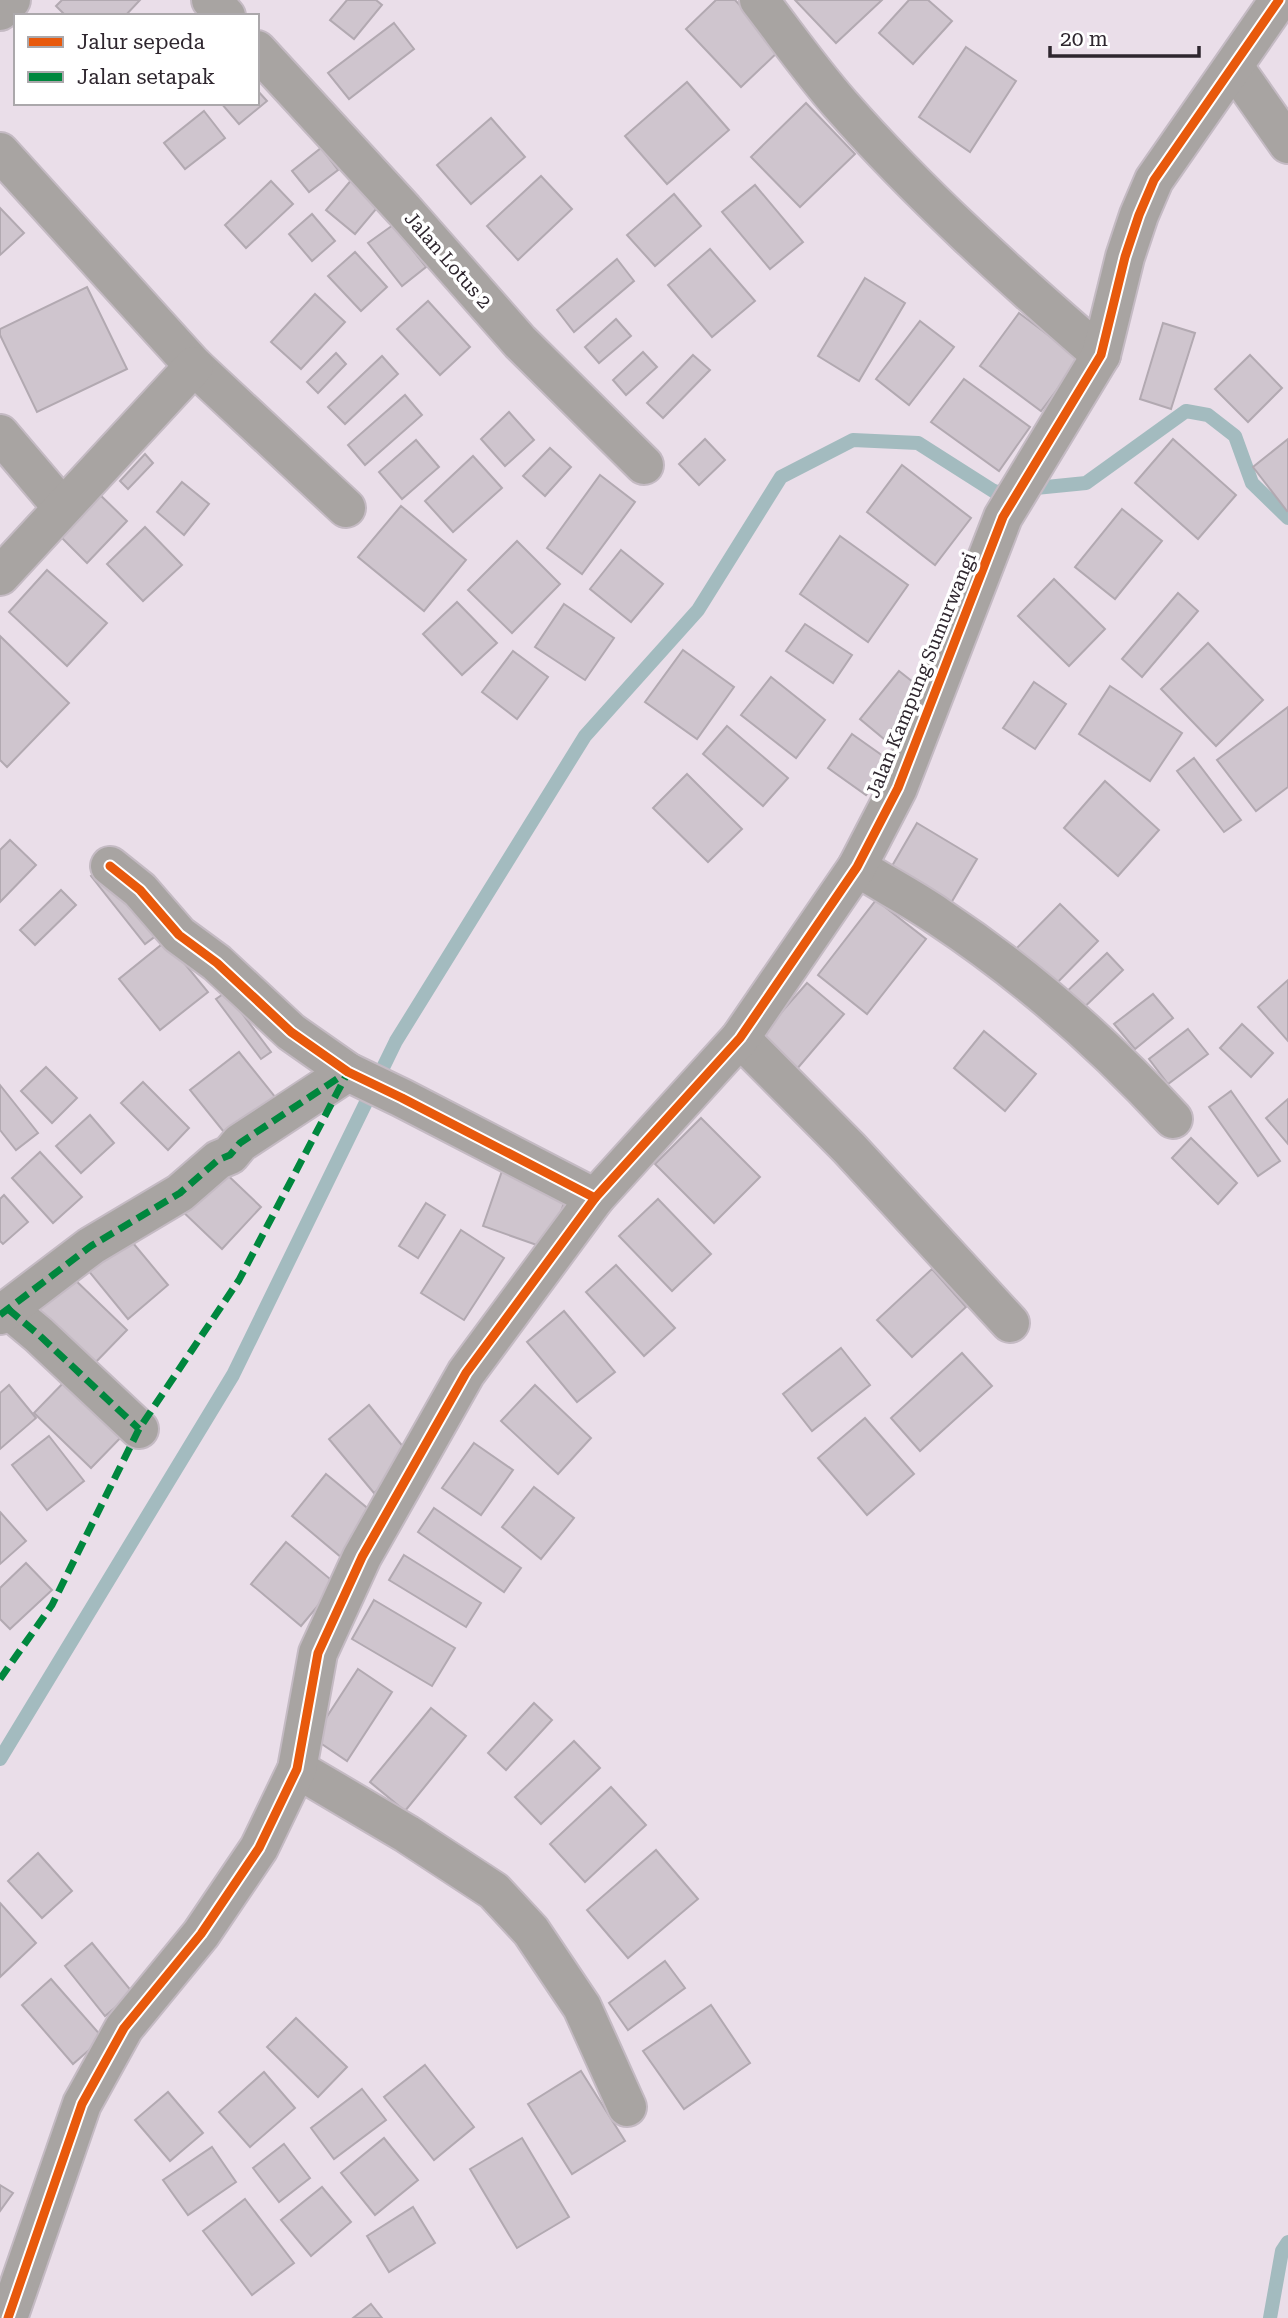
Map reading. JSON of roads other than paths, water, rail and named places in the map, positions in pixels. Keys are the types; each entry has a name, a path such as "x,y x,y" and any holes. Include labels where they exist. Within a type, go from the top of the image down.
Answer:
{"street":[{"path":"211,0 224,14"},
{"path":"759,0 841,105 940,209 1010,276 1101,355"},
{"name":"Jalan Kampung Sumurwangi","path":"8,2318 82,2105 124,2028 201,1934 259,1848 297,1769 318,1653 362,1557 466,1373 595,1198 740,1038 857,867 898,788 1003,517 1101,355 1125,257 1154,180 1279,0"},
{"name":"Jalan Lotus 2","path":"259,52 395,200 520,342 644,465"},
{"path":"1234,67 1288,145"},
{"path":"0,152 194,366 346,508"},
{"path":"0,576 194,366"},
{"path":"0,434 62,507"},
{"path":"110,866 140,890 179,934 217,963 291,1032 356,1076 595,1198"},
{"path":"857,867 939,917 1030,984 1125,1066 1173,1119"},
{"path":"740,1038 849,1148 1010,1323"},
{"path":"139,1429 39,1335 4,1312 91,1246 180,1193 218,1160 230,1155 240,1143 356,1076"},
{"path":"297,1769 407,1834 494,1891 531,1931 582,2007 627,2106"}],"waterway":[{"path":"0,1759 233,1375 396,1041 585,736 698,610 781,477 853,440 918,443 995,492 1086,483 1186,411 1208,415 1235,436 1252,483 1288,518"},
{"path":"1270,2318 1282,2251 1288,2242"}]}
